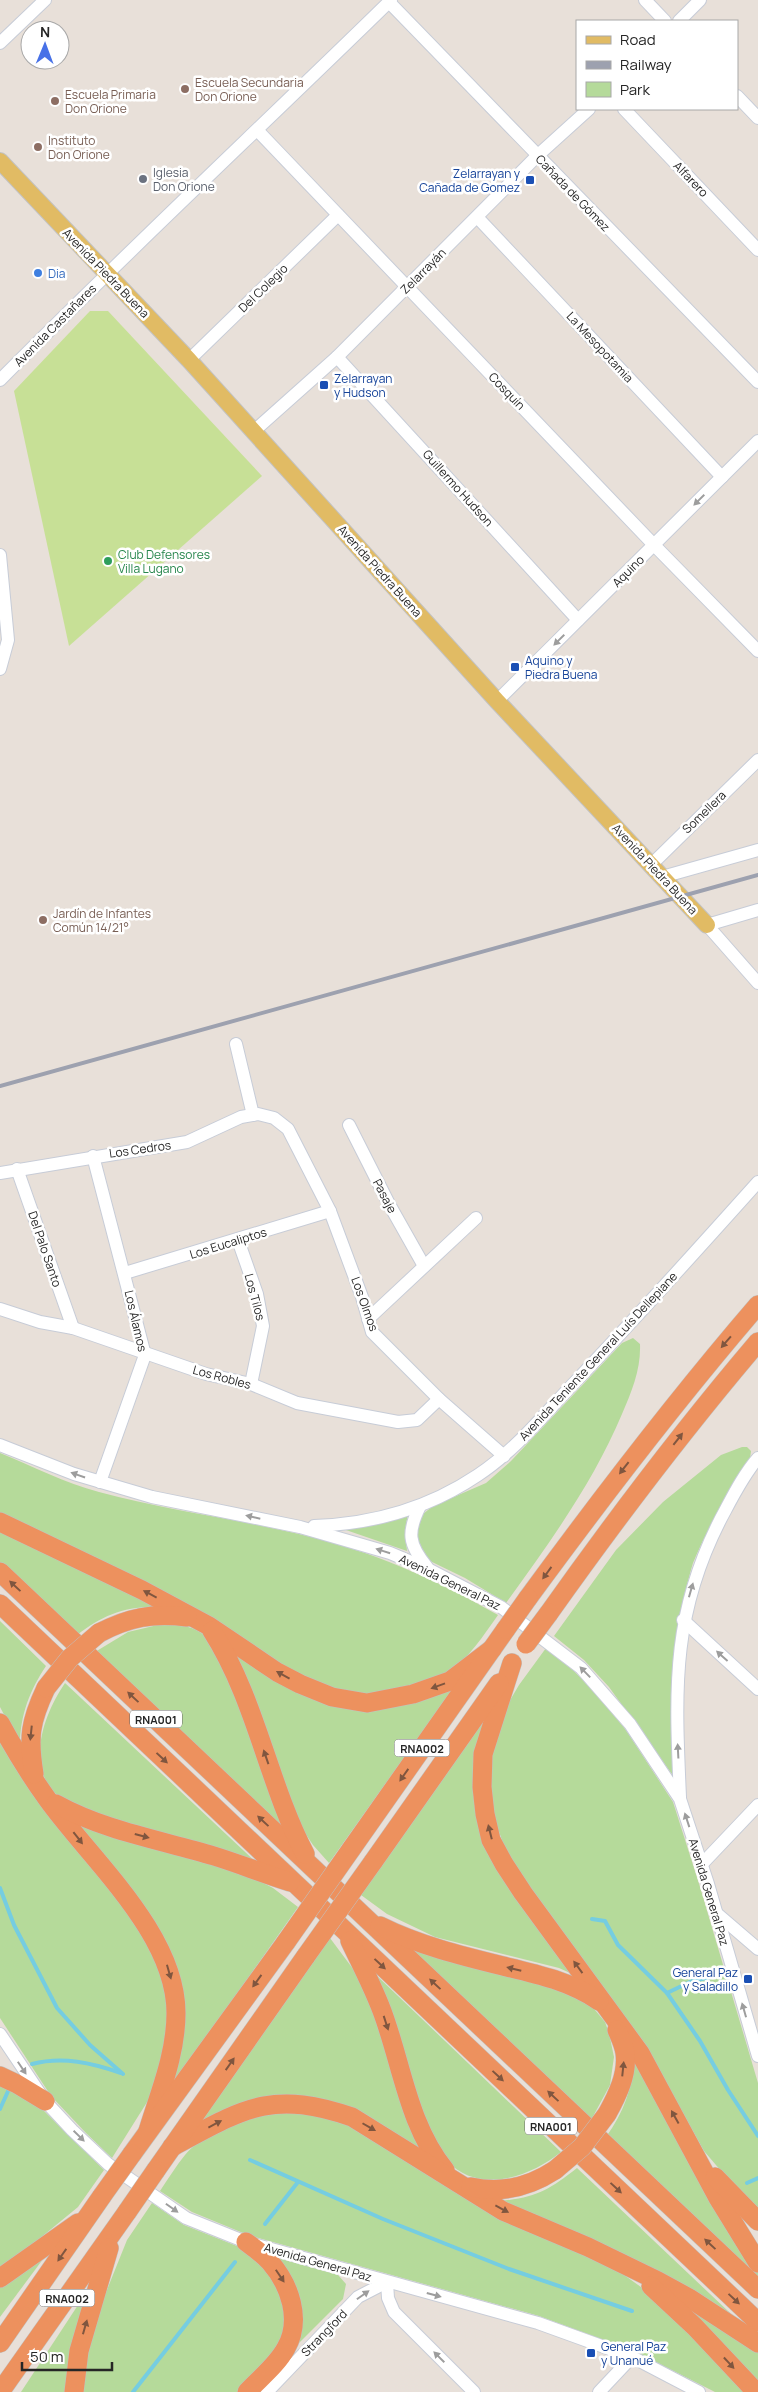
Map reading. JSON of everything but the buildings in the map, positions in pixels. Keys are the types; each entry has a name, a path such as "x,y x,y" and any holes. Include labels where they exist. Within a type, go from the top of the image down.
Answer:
{"highway":[{"path":"0,1522 142,1590 201,1622 277,1672 300,1684 332,1697 367,1703 413,1694 450,1681 492,1649 619,1474 696,1377 758,1304"},
{"path":"758,1342 715,1392 639,1489 512,1663 483,1754 482,1787 485,1814 492,1840 504,1864 523,1893 640,2053 718,2198 758,2263"},
{"name":"RNA001","path":"0,1572 758,2289"},
{"name":"RNA001","path":"0,1604 758,2322"},
{"path":"35,1780 29,1746 32,1723 46,1688 70,1658 99,1633 118,1623 143,1616 168,1615 201,1622 230,1658 243,1688 278,1793 294,1832 312,1867"},
{"name":"RNA002","path":"0,2344 89,2214 286,1942 492,1649"},
{"name":"RNA002","path":"0,2392 512,1663"},
{"path":"0,1723 48,1800 139,1915 156,1940 168,1966 175,1998 174,2038 169,2065 148,2131"},
{"path":"48,1800 79,1816 109,1827 214,1856 295,1884"},
{"path":"345,1930 382,2010 423,2138 456,2182 486,2190 507,2190 532,2183 555,2170 582,2146 607,2114 621,2083 625,2054 610,2011 585,1992 567,1983 408,1938 364,1917"},
{"path":"0,2076 18,2084 45,2101"},
{"path":"172,2147 233,2114 256,2107 298,2104 324,2108 352,2117 503,2210 616,2260 689,2298 758,2344"},
{"path":"699,2160 758,2222"},
{"path":"0,2278 89,2214"},
{"path":"74,2392 79,2352 114,2231"},
{"path":"246,2242 269,2261 284,2281 291,2299 294,2321 291,2339 292,2354 247,2392"},
{"path":"616,2260 661,2294 756,2392"},
{"name":"RNA002","path":"7,2392 20,2365"}],"main road":[{"name":"Avenida Piedra Buena","path":"0,161 254,431 498,701 707,925"}],"street":[{"path":"0,43 44,0"},
{"path":"645,0 664,20"},
{"path":"680,20 700,0"},
{"name":"Avenida Castañares","path":"0,380 106,273 258,131 390,1"},
{"name":"Cañada de Gómez","path":"390,1 537,156 758,382"},
{"path":"738,97 758,118"},
{"name":"Zelarrayán","path":"254,431 338,357 537,156 588,110"},
{"name":"Alfarero","path":"625,110 758,250"},
{"name":"Cosquín","path":"258,131 758,651"},
{"name":"Del Colegio","path":"188,360 338,215"},
{"name":"La Mesopotamia","path":"477,217 722,477"},
{"name":"Guillermo Hudson","path":"338,357 578,620"},
{"name":"Aquino","path":"498,701 758,441"},
{"path":"0,555 8,640 0,669"},
{"name":"Somellera","path":"651,865 758,760"},
{"path":"662,877 758,850"},
{"path":"707,925 758,910"},
{"name":"Avenida Piedra Buena","path":"707,925 758,983"},
{"path":"236,1044 253,1115"},
{"name":"Los Cedros","path":"0,1173 93,1156 187,1142 241,1117 253,1115 274,1118"},
{"name":"Los Olmos","path":"274,1118 288,1129 330,1211 362,1297 372,1332 439,1398 504,1456"},
{"name":"Pasaje","path":"349,1125 389,1204 424,1266"},
{"name":"Los Álamos","path":"93,1156 146,1355 100,1482"},
{"name":"Del Palo Santo","path":"17,1170 73,1328"},
{"name":"Avenida Teniente General Luís Dellepiane","path":"300,1527 341,1525 397,1514 420,1506 477,1476 504,1456 640,1314 758,1182"},
{"name":"Los Eucaliptos","path":"125,1273 330,1211"},
{"path":"368,1318 476,1218"},
{"name":"Los Tilos","path":"238,1240 257,1294 263,1326 251,1384"},
{"name":"Los Robles","path":"0,1309 40,1322 73,1328 146,1355 206,1374 251,1384 297,1403 398,1422 417,1420 439,1398"},
{"name":"Avenida General Paz","path":"0,1445 100,1482 152,1497 300,1527 390,1553 428,1569 501,1607 581,1668 630,1724 680,1799 702,1865 758,2056"},
{"path":"680,1799 676,1718 678,1666 683,1620 698,1566 739,1485 758,1458"},
{"path":"420,1506 411,1524 411,1540 415,1553 428,1569"},
{"path":"683,1620 758,1689"},
{"path":"702,1865 758,1805"},
{"path":"715,1912 758,1949"},
{"name":"Avenida General Paz","path":"0,2034 45,2101 108,2164 186,2218 246,2242 538,2323 632,2357 700,2392"},
{"path":"387,2282 390,2305 394,2312 474,2392"},
{"name":"Strangford","path":"267,2392 292,2354 358,2297 387,2282"},
{"path":"600,2392 632,2357"}],"green space":[{"name":"Club Defensores Villa Lugano","path":"90,311 108,311 262,476 69,646 14,391"},
{"path":"633,1338 640,1344 635,1380 610,1439 570,1512 506,1603 465,1578 430,1561 421,1550 416,1539 417,1525 423,1514 433,1506 486,1483 511,1461 622,1343"},
{"path":"747,1447 751,1451 750,1459 699,1549 692,1566 680,1615 672,1684 674,1777 609,1687 584,1660 554,1636 616,1550 663,1502 721,1455"},
{"path":"0,1453 61,1479 99,1492 149,1504 274,1528 326,1541 377,1557 450,1589 498,1615 469,1654 456,1667 440,1677 395,1692 365,1694 320,1685 304,1679 0,1515"},
{"path":"408,1514 405,1530 407,1551 343,1529"},
{"path":"0,1532 156,1607 124,1610 95,1622 77,1635 0,1562"},
{"path":"0,1621 46,1666 35,1684 27,1703 20,1734 20,1745 0,1707"},
{"path":"162,1624 193,1628 211,1641 217,1648 289,1834 95,1652 128,1632"},
{"path":"546,1648 574,1671 598,1696 626,1730 673,1802 758,2083 758,2211 704,2151 643,2041 509,1860 491,1809 487,1758 498,1721 519,1685"},
{"path":"231,1649 330,1703 453,1689 329,1863 313,1845 297,1821"},
{"path":"65,1683 259,1865 113,1821 62,1798 49,1787 40,1761 42,1733 52,1706"},
{"path":"487,1715 478,1814 570,1973 559,1968 435,1937 387,1914 361,1895"},
{"path":"0,1730 131,1916 149,1944 167,1989 168,2038 149,2099 112,2158 51,2096 0,2018"},
{"path":"72,1820 246,1874 273,1888 298,1907 164,2097 179,1983"},
{"path":"330,1938 362,1981 426,2155 360,2114 253,2100 230,2107 200,2123"},
{"path":"404,1943 549,1984 590,2004 605,2022 614,2057 610,2085 590,2122"},
{"path":"374,1973 561,2152 535,2169 504,2179 489,2180 474,2177 460,2171 447,2161 433,2142 422,2119"},
{"path":"634,2059 758,2272 758,2280 606,2137 618,2118 626,2100"},
{"path":"0,2081 39,2106 104,2170 78,2207 0,2271"},
{"path":"279,2110 342,2119 613,2267 666,2305 749,2392 715,2392 636,2352 539,2316 248,2235 192,2212 160,2191 185,2155 205,2138 216,2131 241,2121"},
{"path":"577,2168 747,2329 501,2201 533,2195 550,2187"},
{"path":"152,2203 184,2225 242,2248 263,2265 285,2301 284,2337 276,2352 238,2392 81,2392 90,2332 127,2240"},
{"path":"55,2243 0,2317 0,2286"},
{"path":"278,2258 338,2275 346,2284 343,2299 299,2343 302,2320"},
{"path":"99,2273 68,2392 21,2392"},
{"path":"670,2295 758,2352 758,2386"}],"waterway":[{"path":"0,1888 14,1925 57,2008 90,2045 123,2074"},
{"path":"592,1919 605,1921 618,1945 667,1993 700,2041 728,2090 758,2136"},
{"path":"667,1993 692,1981 721,1975"},
{"path":"32,2064 55,2061 77,2062 121,2073"},
{"path":"0,2109 9,2089"},
{"path":"250,2160 383,2219 509,2269 632,2311"},
{"path":"747,2183 758,2178"},
{"path":"265,2224 298,2182"},
{"path":"133,2392 235,2262"}],"railway":[{"path":"0,1086 758,875"}],"place":[{"name":"Escuela Secundaria Don Orione","path":"185,89"},
{"name":"Escuela Primaria Don Orione","path":"55,101"},
{"name":"Instituto Don Orione","path":"38,147"},
{"name":"Iglesia Don Orione","path":"143,179"},
{"name":"Zelarrayan y Cañada de Gomez","path":"530,180"},
{"name":"Dia","path":"38,273"},
{"name":"Zelarrayan y Hudson","path":"324,385"},
{"name":"Club Defensores Villa Lugano","path":"108,561"},
{"name":"Aquino y Piedra Buena","path":"515,667"},
{"name":"Jardín de Infantes Común 14/21°","path":"43,920"},
{"name":"General Paz y Saladillo","path":"748,1979"},
{"name":"General Paz y Unanué","path":"591,2353"}]}
